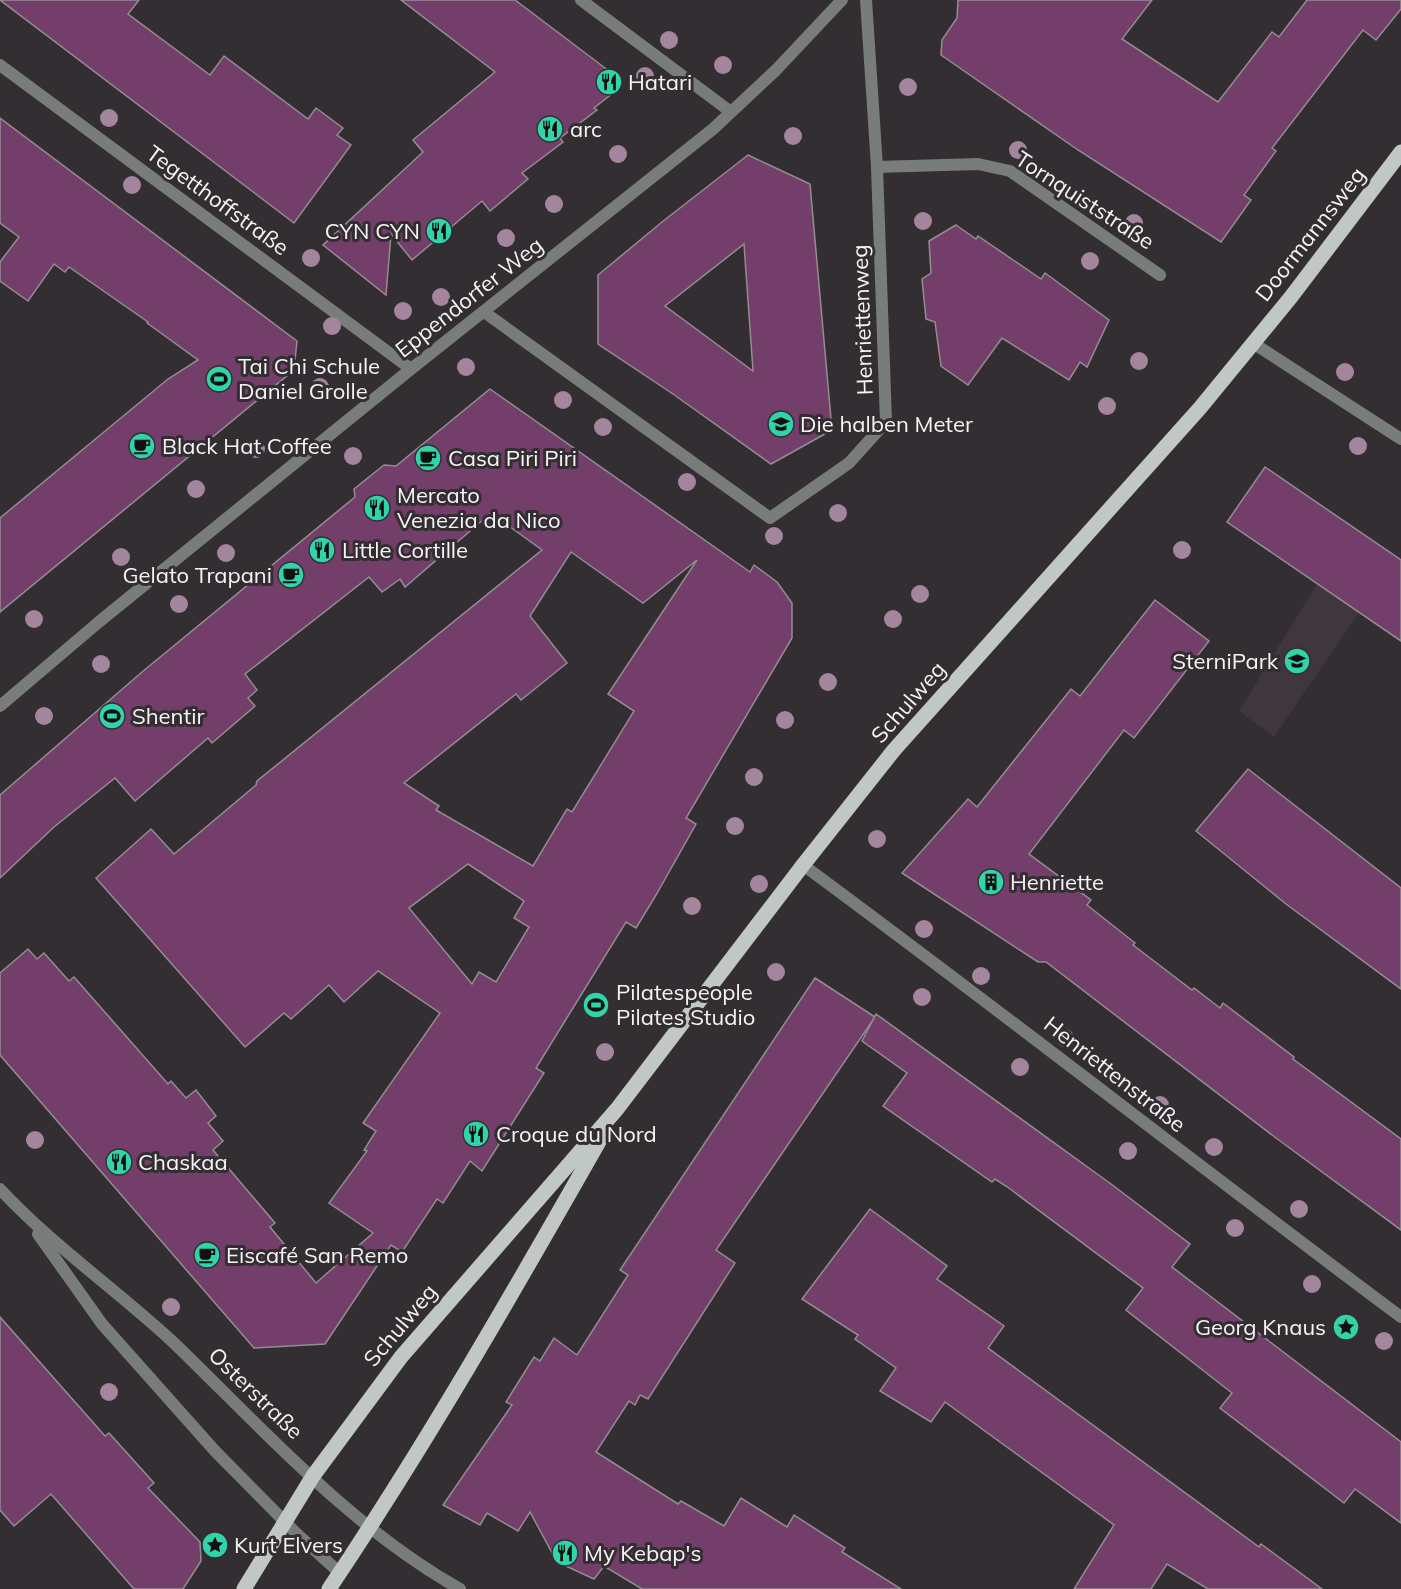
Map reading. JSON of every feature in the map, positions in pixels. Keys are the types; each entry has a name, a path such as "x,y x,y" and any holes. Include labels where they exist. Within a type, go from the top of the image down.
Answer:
{"main road":[{"name":"Doormannsweg","path":"1253,343 1401,152"},
{"name":"Schulweg","path":"244,1589 313,1476 401,1357 617,1109 894,750 1193,416 1253,343"},
{"name":"Schulweg","path":"329,1589 370,1528 493,1328 617,1109"}],"street":[{"path":"581,0 731,112"},
{"name":"Eppendorfer Weg","path":"0,706 100,621 411,369 713,129 776,70 842,0"},
{"name":"Henriettenweg","path":"484,312 770,518 849,463 886,422 877,167 866,0"},
{"name":"Tegetthoffstraße","path":"0,65 411,369"},
{"name":"Tornquiststraße","path":"877,167 978,164 1010,171 1160,275"},
{"path":"1253,343 1401,439"},
{"name":"Henriettenstraße","path":"803,865 1017,1024 1236,1194 1401,1317"},
{"name":"Osterstraße","path":"0,1189 29,1220 172,1342 261,1430 370,1528 428,1572 460,1589"},
{"name":"Osterstraße","path":"29,1220 102,1324 216,1451 340,1573"}],"shaded area":[{"name":"SterniPark","path":"1355,528 1397,557 1274,737 1239,711 1317,584"}],"building":[{"path":"0,0 139,0 128,14 210,75 224,56 308,119 316,108 343,128 337,135 351,145 294,223"},
{"path":"401,0 515,0 613,74 613,93 594,108 597,110 560,138 563,142 522,173 528,179 490,211 482,201 412,260 391,234 386,295 323,245 423,152 413,140 495,72"},
{"path":"958,0 1152,0 1122,39 1218,102 1272,32 1279,37 1307,0 1401,0 1401,9 1376,40 1363,30 1272,148 1276,151 1244,195 1251,200 1221,242 1078,150 941,55 942,40 957,18"},
{"path":"0,118 297,341 294,370 0,612 0,518 168,379 198,360 69,267 65,272 54,264 28,301 0,281 0,262 19,237 0,223"},
{"path":"748,155 810,184 832,430 771,464 598,344 598,275","holes":["744,244 753,371 665,306"]},
{"path":"956,225 976,239 978,236 1041,279 1045,273 1109,320 1087,367 1080,362 1069,380 1002,338 968,385 941,366 935,322 926,319 922,279 931,273 929,241"},
{"path":"490,389 750,572 754,565 777,582 792,603 792,638 686,818 696,824 656,895 636,928 626,922 536,1068 544,1073 482,1171 470,1161 443,1203 437,1199 402,1252 391,1245 325,1344 254,1348 0,1055 0,973 28,949 37,959 44,953 69,981 74,977 168,1084 171,1081 186,1098 196,1090 216,1116 208,1123 223,1141 213,1150 275,1223 270,1227 316,1283 373,1233 329,1203 367,1151 364,1150 376,1131 363,1123 440,1013 378,971 344,1002 329,985 291,1019 284,1013 245,1047 96,878 151,829 174,854 256,785 257,781 542,550 491,513 405,587 400,579 382,592 369,577 245,674 257,690 248,698 255,706 212,743 208,738 135,801 115,778 54,827 0,878 0,795 142,672 355,497 354,489 384,465 396,466","holes":["571,552 643,603 697,560 608,694 634,711 572,812 567,809 533,866 436,810 439,806 404,783 516,694 521,700 567,663 530,616","468,864 524,901 514,918 529,927 496,982 479,972 472,984 409,908"]},
{"path":"1265,467 1401,560 1401,641 1227,522"},
{"path":"1155,600 1209,641 1134,738 1124,730 1029,854 1091,900 1087,905 1135,943 1133,945 1192,990 1194,988 1220,1008 1223,1003 1294,1057 1293,1059 1401,1139 1401,1230 1276,1138 1046,962 1038,962 902,873 968,799 977,807 1071,689 1080,696"},
{"path":"1248,769 1401,888 1401,989 1286,904 1196,831"},
{"path":"815,978 875,1017 716,1250 735,1263 648,1399 640,1395 635,1405 629,1401 596,1452 678,1504 681,1501 724,1526 741,1498 787,1527 794,1515 845,1548 842,1552 901,1589 642,1589 604,1566 594,1579 557,1562 530,1512 518,1531 487,1513 480,1525 443,1505 512,1405 506,1402 534,1357 540,1361 554,1338 577,1355 628,1275 620,1270"},
{"path":"876,1014 1190,1244 1172,1267 1401,1442 1401,1523 1355,1489 1344,1503 1220,1408 1232,1393 1126,1310 1143,1288 1006,1186 995,1179 992,1182 883,1106 907,1073 862,1041"},
{"path":"870,1209 947,1266 937,1279 1004,1326 988,1348 1259,1547 1261,1544 1322,1589 1208,1589 1167,1564 1151,1589 1074,1589 1114,1525 945,1402 931,1422 880,1391 896,1368 855,1339 858,1335 802,1299"},
{"path":"0,1317 105,1436 109,1433 154,1483 148,1488 200,1542 201,1561 183,1589 134,1589 51,1494 14,1526 0,1510"}],"place":[{"name":"Hatari","path":"609,82"},
{"name":"arc","path":"550,129"},
{"name":"CYN CYN","path":"439,231"},
{"name":"Tai Chi Schule Daniel Grolle","path":"219,379"},
{"name":"Die halben Meter","path":"781,424"},
{"name":"Black Hat Coffee","path":"142,446"},
{"name":"Casa Piri Piri","path":"428,458"},
{"name":"Mercato Venezia da Nico","path":"377,508"},
{"name":"Little Cortille","path":"322,550"},
{"name":"Gelato Trapani","path":"291,575"},
{"name":"SterniPark","path":"1297,661"},
{"name":"Shentir","path":"112,716"},
{"name":"Henriette","path":"991,882"},
{"name":"Pilatespeople Pilates Studio","path":"596,1005"},
{"name":"Croque du Nord","path":"476,1134"},
{"name":"Chaskaa","path":"119,1162"},
{"name":"Eiscafé San Remo","path":"207,1255"},
{"name":"Georg Knaus","path":"1346,1327"},
{"name":"Kurt Elvers","path":"215,1545"},
{"name":"My Kebap's","path":"565,1553"}]}
